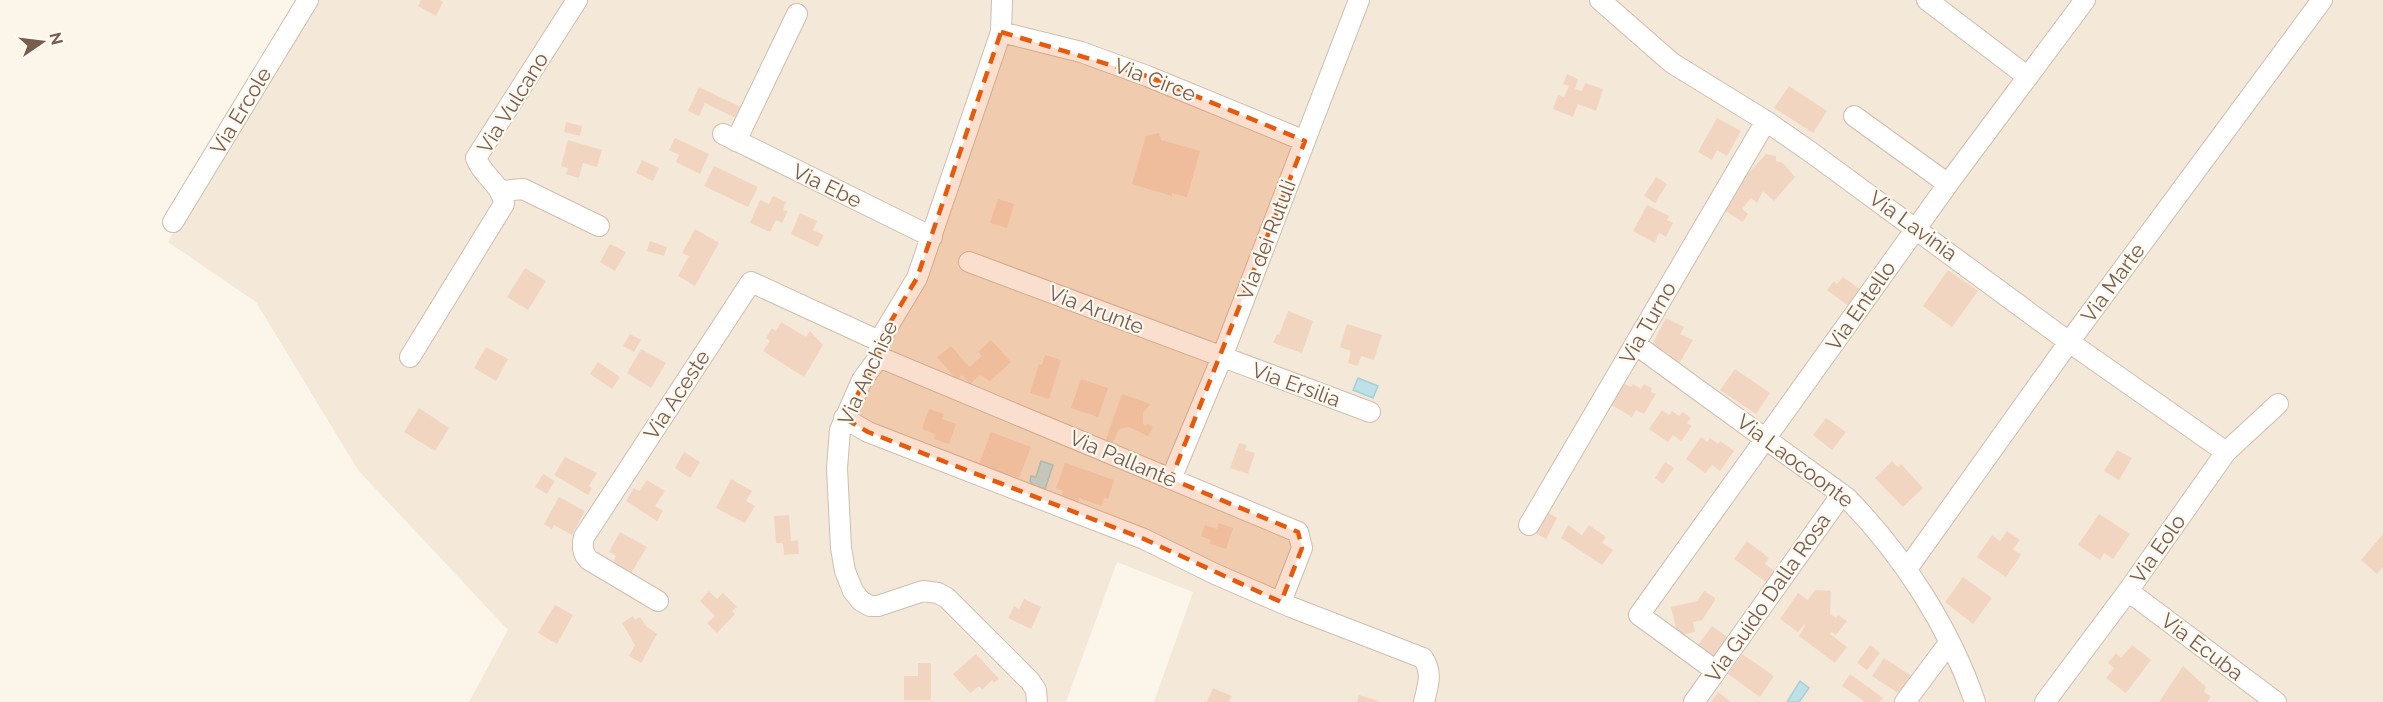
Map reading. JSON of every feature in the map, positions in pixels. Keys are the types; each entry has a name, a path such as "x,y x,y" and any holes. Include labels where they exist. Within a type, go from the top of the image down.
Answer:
{"street":[{"name":"Via Ercole","path":"173,222 308,0"},
{"name":"Via Vulcano","path":"501,191 484,173 476,158 577,0"},
{"name":"Via Anchise","path":"1002,0 1001,32 917,278 862,380 840,430 837,468 841,548 845,571 853,591 861,601 870,606 878,606 923,591 938,593 947,598 1030,681 1036,690 1038,702"},
{"name":"Via dei Rutuli","path":"1171,479 1222,357 1359,0"},
{"name":"Via Lavinia","path":"1600,0 1672,63 1766,121 1916,228 2069,342 2226,452"},
{"path":"1927,0 2028,77"},
{"name":"Via Entello","path":"1716,671 1639,615 1916,228 2085,0"},
{"name":"Via Marte","path":"1907,568 2069,342 2322,0"},
{"name":"Via Ebe","path":"797,14 729,138 932,237"},
{"name":"Via Circe","path":"1001,32 1082,52 1218,104 1305,141"},
{"path":"1854,116 1948,184"},
{"name":"Via Turno","path":"1529,525 1766,121"},
{"path":"410,357 501,212 504,204 501,191 523,189 599,226"},
{"name":"Via Arunte","path":"969,262 1222,357"},
{"name":"Via Aceste","path":"658,601 589,560 582,544 751,282 879,349"},
{"name":"Via Laocoonte","path":"1635,344 1842,494 1864,515 1907,568 1964,670 1975,702"},
{"name":"Via Pallante","path":"879,349 1171,479 1298,532 1302,548 1281,602"},
{"name":"Via Ersilia","path":"1222,357 1370,412"},
{"name":"Via Eolo","path":"2046,702 2226,452 2278,404"},
{"path":"844,418 868,432 1144,539 1215,574 1423,658 1430,678 1424,702"},
{"name":"Via Guido Dalla Rosa","path":"1694,702 1842,494"},
{"name":"Via Ecuba","path":"2128,591 2276,702"},
{"path":"1905,702 1949,643"}],"highlighted area":[{"path":"1001,32 1147,76 1305,141 1171,479 1298,532 1302,548 1281,602 1144,539 868,432 844,418 879,357 879,341 917,278"}],"shaded area":[{"path":"316,0 2383,0 2383,702 1154,702 1193,592 1117,562 1066,702 469,702 508,630 358,470 256,302 168,242"}],"water":[{"path":"1358,378 1378,386 1373,398 1353,390"},
{"path":"1041,461 1053,465 1045,489 1034,486 1030,481 1031,476 1036,477"},
{"path":"1800,681 1809,688 1799,702 1787,702"}],"building":[{"path":"421,0 443,2 436,16 418,6"},
{"path":"1567,74 1578,79 1575,89 1582,91 1585,83 1603,89 1596,111 1578,104 1573,117 1553,109 1558,95 1564,97 1569,86 1563,84"},
{"path":"1789,86 1827,111 1813,133 1774,108"},
{"path":"699,87 747,110 742,121 705,103 699,116 688,111"},
{"path":"1717,118 1741,131 1727,156 1717,150 1712,160 1698,152"},
{"path":"566,122 582,126 580,136 564,132"},
{"path":"1159,133 1161,140 1200,151 1187,197 1172,193 1172,196 1132,184 1146,136"},
{"path":"675,138 709,154 700,174 676,162 679,155 669,150"},
{"path":"568,140 602,150 597,167 583,163 579,178 566,174 568,168 561,166"},
{"path":"1766,154 1776,156 1776,161 1783,163 1795,177 1774,201 1763,191 1757,203 1751,198 1742,209 1748,214 1743,222 1724,210 1743,179"},
{"path":"642,160 659,168 653,181 636,173"},
{"path":"714,166 758,187 748,207 704,186"},
{"path":"1656,177 1667,184 1655,203 1644,196"},
{"path":"773,196 786,202 783,210 788,211 782,223 776,220 770,232 750,223 760,200 769,204"},
{"path":"998,199 1014,204 1007,228 990,223"},
{"path":"1647,205 1669,216 1667,220 1673,223 1666,237 1659,233 1655,243 1633,231"},
{"path":"800,213 817,221 813,230 824,235 818,247 791,234"},
{"path":"695,229 719,243 695,286 678,276 689,256 682,253"},
{"path":"650,241 667,247 664,256 647,251"},
{"path":"610,244 626,252 615,271 600,262"},
{"path":"525,268 546,281 528,310 507,297"},
{"path":"1948,270 1978,291 1952,327 1923,306"},
{"path":"1843,277 1862,291 1850,307 1827,290 1834,281 1837,284"},
{"path":"1288,311 1313,321 1302,353 1273,343 1277,334 1279,335"},
{"path":"1666,318 1684,327 1680,334 1693,340 1679,364 1667,358 1669,354 1652,345"},
{"path":"781,322 806,337 810,331 823,345 804,377 763,351 770,341 766,338 772,328 776,331"},
{"path":"1347,324 1382,335 1374,360 1361,356 1358,366 1348,363 1351,351 1340,347"},
{"path":"630,334 641,340 634,352 623,346"},
{"path":"991,340 1011,362 990,381 980,375 970,384 962,375 957,380 937,357 951,346 969,367 982,356 978,352"},
{"path":"486,347 508,359 496,381 474,368"},
{"path":"641,349 666,363 651,388 627,373"},
{"path":"1045,355 1061,360 1049,399 1030,393 1039,364 1042,365"},
{"path":"598,362 620,377 612,389 590,374"},
{"path":"1735,369 1770,393 1756,414 1720,390"},
{"path":"1081,379 1108,388 1098,417 1071,408"},
{"path":"1623,383 1631,387 1633,384 1641,389 1644,384 1652,388 1651,392 1656,394 1644,414 1636,410 1632,417 1610,404"},
{"path":"1122,394 1150,404 1143,413 1143,423 1144,426 1148,424 1153,427 1148,436 1129,427 1119,429 1112,445 1105,442"},
{"path":"419,408 449,428 435,451 404,432"},
{"path":"929,409 944,414 942,419 956,424 949,444 934,439 935,434 922,429"},
{"path":"1662,410 1669,415 1672,411 1679,416 1683,412 1691,418 1687,423 1692,426 1681,441 1673,435 1668,442 1649,429"},
{"path":"1826,418 1846,432 1832,450 1813,435"},
{"path":"991,432 1031,447 1019,478 979,464"},
{"path":"1701,437 1707,442 1710,438 1718,444 1720,441 1734,451 1720,471 1712,465 1705,473 1686,459"},
{"path":"1239,443 1247,445 1245,450 1255,453 1248,474 1230,468"},
{"path":"2117,450 2132,458 2119,480 2104,471"},
{"path":"684,452 700,462 690,478 675,468"},
{"path":"565,457 597,473 589,486 592,488 588,495 554,475"},
{"path":"1892,461 1898,467 1901,464 1923,488 1903,507 1875,478"},
{"path":"1665,462 1674,468 1663,484 1655,478"},
{"path":"1065,463 1114,480 1108,499 1104,498 1101,506 1079,498 1077,505 1061,497 1063,491 1056,488"},
{"path":"543,474 555,481 547,494 535,487"},
{"path":"731,479 752,491 746,501 755,506 745,523 716,508"},
{"path":"647,480 665,491 655,506 663,511 657,521 626,501 634,488 639,491"},
{"path":"559,497 585,511 572,535 554,525 552,529 544,524"},
{"path":"1547,512 1557,518 1546,539 1535,533"},
{"path":"2099,514 2130,534 2113,559 2104,553 2100,560 2078,545"},
{"path":"789,515 791,541 798,540 799,554 784,555 783,543 776,543 774,516"},
{"path":"1219,523 1233,528 1226,549 1210,544 1211,540 1201,536 1205,525 1217,529"},
{"path":"1568,525 1582,535 1589,525 1606,537 1602,543 1613,550 1602,565 1561,538"},
{"path":"2007,531 2020,540 2013,549 2021,555 2006,577 1977,557 1992,535 2000,541"},
{"path":"620,532 647,547 631,573 613,563 616,556 609,552"},
{"path":"2383,534 2383,567 2377,574 2361,560"},
{"path":"1747,541 1769,558 1765,564 1778,573 1770,585 1734,559"},
{"path":"1963,577 1992,598 1973,624 1945,602"},
{"path":"1815,590 1831,591 1830,614 1836,618 1838,615 1847,621 1836,635 1831,632 1830,634 1847,647 1835,663 1799,636 1804,625 1798,632 1780,619 1798,593 1808,600"},
{"path":"709,591 717,599 723,593 737,607 732,611 735,614 717,633 707,623 715,616 700,601"},
{"path":"1704,591 1715,598 1714,602 1702,620 1693,622 1695,632 1678,636 1671,607 1697,601"},
{"path":"1024,599 1041,607 1031,629 1008,618 1014,606 1019,609"},
{"path":"555,605 573,615 557,644 538,633"},
{"path":"633,616 635,620 640,617 646,626 657,634 641,663 629,656 635,645 622,623"},
{"path":"1712,626 1730,639 1714,662 1695,649"},
{"path":"1870,645 1880,653 1867,670 1857,663"},
{"path":"2132,645 2151,660 2126,693 2106,678 2114,668 2108,663 2116,653 2121,658"},
{"path":"976,654 999,679 994,683 992,680 982,690 979,686 970,693 953,674"},
{"path":"1742,654 1774,676 1760,697 1728,674"},
{"path":"1884,658 1913,677 1901,695 1872,676"},
{"path":"918,663 931,663 931,700 904,700 904,676 918,676"},
{"path":"2183,666 2206,687 2204,692 2211,697 2207,702 2159,702"},
{"path":"1850,674 1883,698 1879,702 1865,702 1842,686"},
{"path":"1213,688 1232,696 1229,702 1207,702"},
{"path":"1718,692 1731,702 1711,702"},
{"path":"1359,695 1379,701 1379,702 1357,702"}]}
